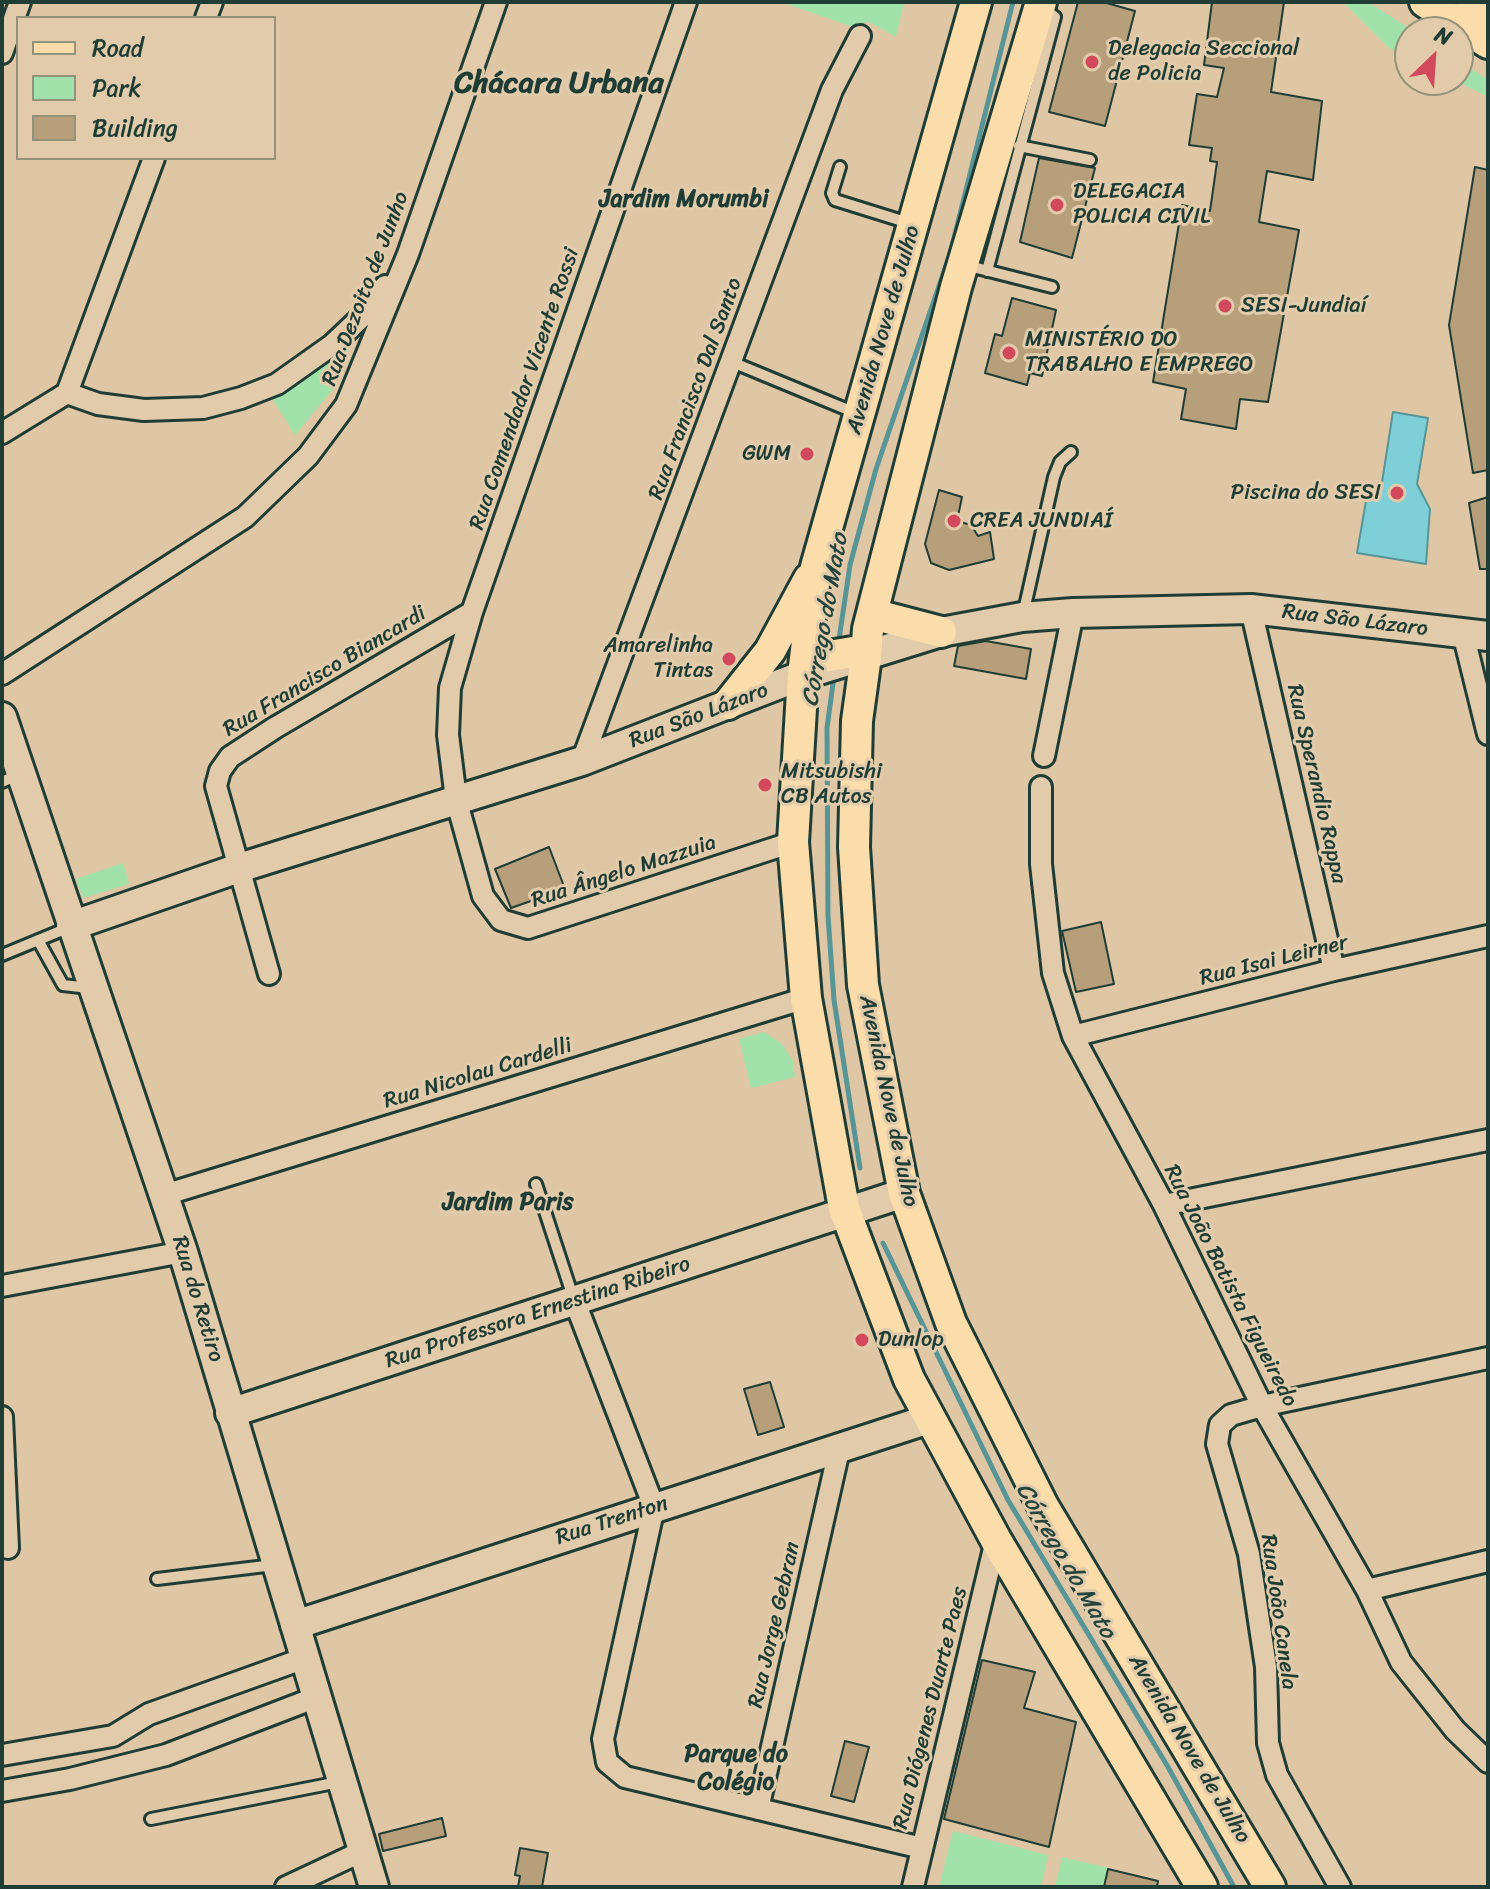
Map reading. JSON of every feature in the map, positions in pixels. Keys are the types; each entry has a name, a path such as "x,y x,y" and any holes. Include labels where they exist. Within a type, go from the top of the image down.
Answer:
{"main road":[{"name":"Avenida Nove de Julho","path":"976,2 816,567 832,661 857,721 854,847 863,985 895,1196 951,1323 1043,1506 1270,1887"},
{"path":"1425,2 1488,43"},
{"path":"1471,2 1488,12"},
{"name":"Avenida Nove de Julho","path":"1040,4 1029,83 872,614 832,661 793,842 806,998 851,1211 887,1327 929,1419 996,1540 1202,1887"},
{"path":"728,704 770,651 816,567"},
{"name":"Rua São Lázaro","path":"71,926 239,868 582,761 832,661 941,632 1022,617 1073,613 1251,609 1476,634"},
{"path":"872,614 941,632"},
{"name":"Rua do Retiro","path":"2,717 11,778 71,926 183,1252 374,1887"},
{"name":"Rua Professora Ernestina Ribeiro","path":"230,1413 895,1196"},
{"name":"Rua Trenton","path":"295,1625 929,1419"}],"street":[{"path":"2,53 20,2"},
{"name":"Rua Dezoito de Junho","path":"2,674 245,517 308,456 346,405 408,254 496,2"},
{"name":"Rua Comendador Vicente Rossi","path":"456,799 448,735 450,688 472,612 686,2"},
{"name":"Rua Francisco Dal Santo","path":"582,761 832,90 860,36"},
{"path":"2,433 67,393 153,160"},
{"path":"67,393 98,404 144,410 203,408 277,384 332,345 368,311 408,254"},
{"name":"Rua Sperandio Rappa","path":"1251,609 1334,970"},
{"name":"Rua Francisco Biancardi","path":"239,868 216,786 230,757 472,612"},
{"path":"1044,756 1073,613"},
{"path":"1476,634 1488,734"},
{"name":"Rua João Batista Figueiredo","path":"1041,787 1041,864 1053,973 1073,1036 1164,1205 1262,1406 1367,1590 1401,1662 1455,1730 1488,1762"},
{"name":"Rua Ângelo Mazzuia","path":"456,799 483,896 501,920 528,928 793,842"},
{"path":"239,868 269,974"},
{"name":"Rua Isai Leirner","path":"1073,1036 1334,970 1488,936"},
{"name":"Rua Nicolau Cardelli","path":"164,1195 806,998"},
{"path":"1164,1205 1488,1140"},
{"path":"2,1286 183,1252"},
{"path":"575,1302 654,1507 603,1739 607,1762 625,1777 922,1848"},
{"name":"Rua João Canela","path":"1340,1887 1277,1775 1268,1743 1266,1667 1249,1554 1217,1444 1220,1425 1231,1415 1262,1406 1488,1358"},
{"path":"2,1417 8,1548"},
{"name":"Rua Jorge Gebran","path":"758,1809 839,1450"},
{"name":"Rua Diógenes Duarte Paes","path":"913,1887 996,1540"},
{"path":"1367,1590 1488,1561"},
{"path":"2,1755 113,1736 149,1714 305,1658"},
{"path":"2,1791 117,1767 179,1750 317,1697"},
{"path":"113,1736 117,1767"},
{"path":"286,1887 365,1850"}],"lane":[{"path":"1012,144 1090,160"},
{"path":"840,167 832,193 835,200 914,225"},
{"path":"975,268 1052,287"},
{"path":"732,362 860,414"},
{"path":"1022,617 1054,477 1060,462 1071,452"},
{"path":"2,955 71,926"},
{"path":"38,940 63,985 93,988"},
{"path":"536,1184 575,1302"},
{"path":"157,1579 277,1564"},
{"path":"151,1819 341,1782"}],"green space":[{"path":"781,2 904,2 896,37 869,22 850,26"},
{"path":"1343,2 1368,2 1394,19 1394,50"},
{"path":"1474,71 1488,80 1488,97 1474,90"},
{"path":"346,344 349,348 335,387 295,435 271,397 305,378"},
{"path":"123,863 129,884 83,898 76,879"},
{"path":"764,1032 782,1044 793,1061 795,1077 751,1088 739,1039"},
{"path":"953,1831 1048,1855 1041,1887 939,1887"},
{"path":"1062,1857 1109,1868 1105,1887 1055,1887"}],"water":[{"name":"Piscina do SESI","path":"1393,412 1428,418 1417,484 1430,509 1426,564 1357,553 1366,501 1382,482"}],"building":[{"name":"Delegacia Seccional de Policia","path":"1078,2 1103,2 1135,11 1105,126 1049,112"},
{"name":"SESI-Jundiaí","path":"1212,2 1284,2 1271,92 1322,101 1313,180 1267,171 1259,222 1299,230 1268,402 1240,399 1236,429 1181,419 1186,389 1153,382 1182,205 1210,211 1217,162 1210,161 1212,148 1189,145 1197,94 1217,97 1224,68 1204,65"},
{"name":"DELEGACIA POLICIA CIVIL","path":"1039,158 1095,168 1072,258 1020,242"},
{"path":"1475,167 1488,170 1488,470 1473,473 1449,325"},
{"path":"1012,298 1056,310 1042,376 1030,373 1027,385 985,373 995,334 1002,336"},
{"path":"939,490 962,497 957,521 971,525 978,536 990,532 994,559 949,570 931,563 925,544"},
{"path":"1488,497 1488,569 1480,569 1469,503"},
{"path":"986,641 1031,649 1026,679 954,666 958,646"},
{"path":"549,847 565,889 511,908 495,869"},
{"path":"1101,922 1114,984 1076,992 1062,931"},
{"path":"770,1382 784,1427 758,1435 744,1389"},
{"path":"982,1660 1035,1672 1024,1708 1076,1722 1049,1847 944,1819"},
{"path":"845,1741 869,1747 854,1802 831,1796"},
{"path":"442,1818 446,1836 383,1851 379,1834"},
{"path":"520,1848 548,1853 542,1887 518,1887 520,1876 515,1875"},
{"path":"1108,1869 1158,1881 1157,1887 1104,1887"}],"waterway":[{"name":"Córrego do Mato","path":"838,646 850,565 876,469 950,254 1013,2"},
{"name":"Córrego do Mato","path":"834,676 827,728 828,916 834,1000 860,1168"},
{"name":"Córrego do Mato","path":"883,1243 1008,1500 1168,1767 1234,1887"}],"place":[{"name":"Delegacia Seccional de Policia","path":"1092,62"},
{"name":"DELEGACIA POLICIA CIVIL","path":"1057,205"},
{"name":"SESI-Jundiaí","path":"1225,306"},
{"name":"MINISTÉRIO DO TRABALHO E EMPREGO","path":"1009,353"},
{"name":"GWM","path":"807,454"},
{"name":"Piscina do SESI","path":"1397,493"},
{"name":"CREA JUNDIAÍ","path":"954,521"},
{"name":"Amarelinha Tintas","path":"729,659"},
{"name":"Mitsubishi CB Autos","path":"765,785"},
{"name":"Dunlop","path":"862,1340"}],"district":[{"name":"Chácara Urbana","path":"559,84"},
{"name":"Jardim Morumbi","path":"684,200"},
{"name":"Jardim Paris","path":"508,1203"},
{"name":"Parque do Colégio","path":"736,1769"}]}
